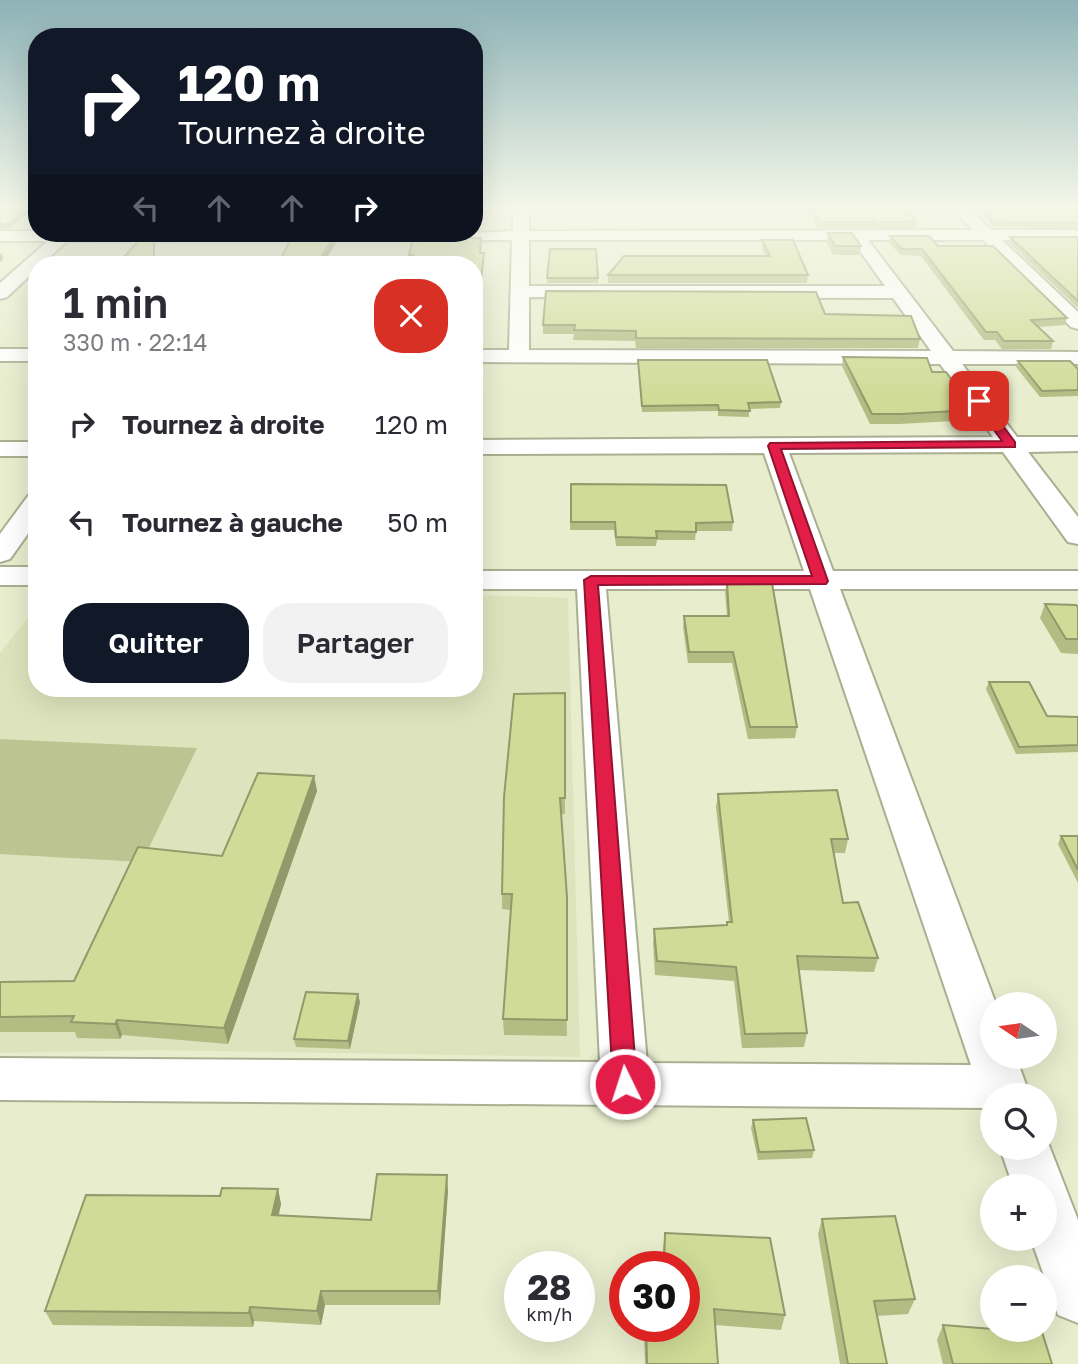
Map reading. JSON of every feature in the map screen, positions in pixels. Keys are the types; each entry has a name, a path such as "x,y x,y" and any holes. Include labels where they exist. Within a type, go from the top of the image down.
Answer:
{"street":[{"path":"0,293 25,271"},
{"path":"519,356 520,271"},
{"path":"882,271 1078,536"},
{"path":"1024,271 1078,323"},
{"path":"520,291 898,292"},
{"path":"1046,292 1078,292"},
{"path":"0,355 28,355"},
{"path":"483,356 1078,358"},
{"path":"483,447 1078,444"},
{"path":"774,446 1001,1083"},
{"path":"0,449 28,449"},
{"path":"0,553 28,514"},
{"path":"0,576 28,576"},
{"path":"483,580 1078,580"},
{"path":"591,580 625,1084"},
{"path":"0,1079 625,1084 980,1091"},
{"path":"1057,1236 1078,1295"}],"shaded area":[{"path":"483,595 568,598 580,1057 153,1050 0,1053 0,653 28,617 28,697 483,697"},
{"path":"0,739 197,748 142,862 0,854"}],"building":[{"path":"548,271 597,271 598,278 547,278"},
{"path":"612,271 806,271 808,275 608,275"},
{"path":"939,271 1018,271 1067,318 1031,320 1053,341 1004,341 997,332 986,332"},
{"path":"1046,271 1078,271 1078,301"},
{"path":"546,291 816,292 825,314 911,316 920,339 636,338 636,331 574,330 575,325 543,325"},
{"path":"843,357 927,358 932,372 946,372 974,410 872,414"},
{"path":"638,360 767,360 781,402 748,403 750,411 719,410 718,405 642,406"},
{"path":"1018,361 1070,361 1078,369 1078,390 1042,391"},
{"path":"571,484 726,485 733,522 696,523 696,532 656,531 657,538 616,537 615,522 571,522"},
{"path":"727,582 772,583 797,727 750,727 733,652 689,652 684,616 729,616"},
{"path":"1045,604 1078,607 1078,639 1066,639"},
{"path":"989,682 1029,682 1047,716 1078,717 1078,745 1019,747"},
{"path":"565,693 565,798 560,798 567,897 567,1020 503,1019 512,894 502,894 504,797 514,694"},
{"path":"258,773 314,776 224,1028 117,1020 115,1024 71,1022 74,1016 0,1017 0,982 74,981 138,847 222,856"},
{"path":"837,790 848,839 831,839 843,903 858,902 878,958 797,956 807,1033 745,1034 736,967 657,961 654,929 727,925 727,922 732,922 718,794"},
{"path":"1061,836 1078,836 1078,870"},
{"path":"306,992 358,994 348,1041 294,1039"},
{"path":"806,1118 814,1150 759,1152 753,1120"},
{"path":"377,1174 447,1175 438,1291 321,1291 317,1311 250,1307 249,1313 45,1311 86,1195 220,1196 222,1188 278,1189 272,1215 371,1220"},
{"path":"895,1216 915,1299 874,1301 887,1364 848,1364 822,1219"},
{"path":"665,1233 770,1238 785,1315 714,1309 718,1364 647,1364 646,1342 700,1342 700,1251 664,1251"},
{"path":"943,1325 980,1328 980,1342 1045,1342 1052,1364 953,1364"}],"route":[{"path":"625,1084 591,580 821,581 774,446 1011,444 979,401"}]}
